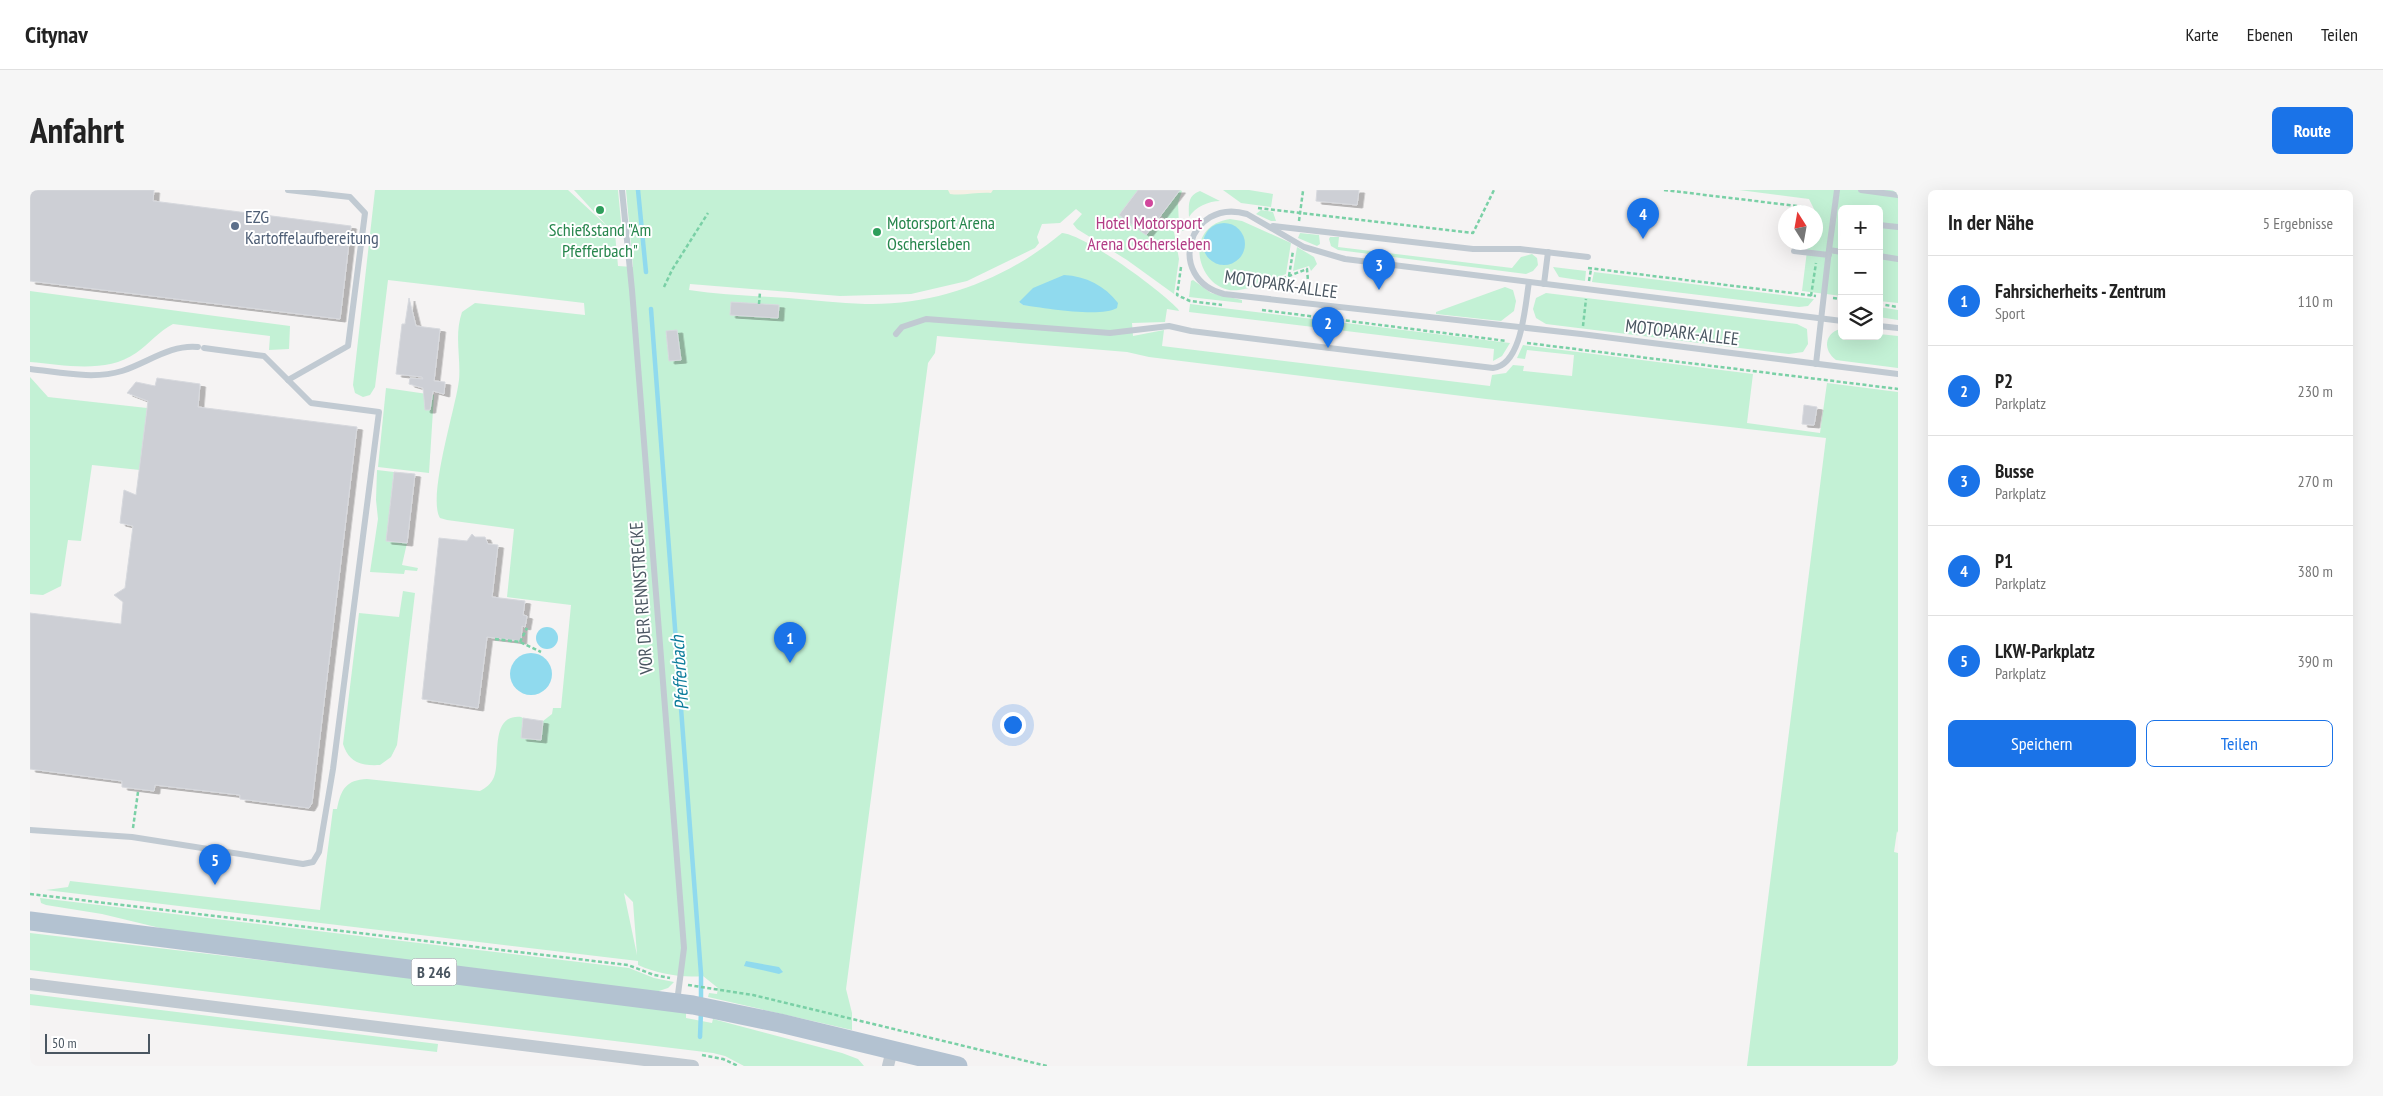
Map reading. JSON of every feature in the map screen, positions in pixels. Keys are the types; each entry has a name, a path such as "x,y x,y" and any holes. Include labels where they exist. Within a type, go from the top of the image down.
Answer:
{"main road":[{"name":"B 246","path":"30,921 685,1004 714,1009 890,1058 958,1066"}],"street":[{"path":"30,984 693,1066"}],"lane":[{"path":"288,190 350,197 365,213 348,346 288,380"},
{"name":"VOR DER RENNSTRECKE","path":"622,190 632,290 684,948 681,980 685,1004"},
{"path":"1816,364 1837,190"},
{"path":"1861,190 1898,195"},
{"name":"MOTOPARK-ALLEE","path":"1838,321 1345,259 1304,246 1247,214 1229,211 1208,218 1198,227 1192,239 1190,260 1198,279 1217,292 1582,334 1898,374"},
{"path":"1883,225 1898,227"},
{"path":"1270,226 1473,249 1520,249 1588,257"},
{"path":"1794,251 1817,254 1838,252"},
{"path":"1544,284 1548,252"},
{"path":"1883,257 1898,259"},
{"path":"896,334 902,327 926,319 1110,333 1169,326 1190,331 1493,368 1503,366 1512,356 1521,328 1529,282"},
{"path":"1883,326 1898,328"},
{"path":"30,369 98,375 121,371 184,345 201,347 264,356 310,403 379,412 333,769 319,852 313,862 302,864 132,837 30,830"}],"path":[{"path":"1255,208 1473,233 1494,190"},
{"path":"1664,190 1789,205"},
{"path":"664,287 672,270 708,213"},
{"path":"1811,296 1817,254"},
{"path":"1582,267 1838,299"},
{"path":"1580,349 1591,268"},
{"path":"1248,296 1249,291 1308,269 1308,281"},
{"path":"759,304 760,292"},
{"path":"1883,304 1898,306"},
{"path":"520,642 527,628"},
{"path":"494,640 520,642 541,652"},
{"path":"132,837 138,792"},
{"path":"30,894 628,965 654,975 681,980"},
{"path":"694,986 753,995 1048,1066"}],"green space":[{"path":"375,190 568,190 608,227 574,190 618,190 622,232 615,233 618,266 633,267 626,190 1138,190 1119,215 1146,235 1158,220 1174,232 1179,259 1174,294 1127,260 1077,229 1073,224 1082,214 1076,209 1060,223 1042,224 1037,237 1039,243 1035,248 967,281 911,294 840,296 690,284 689,290 865,304 918,300 944,295 994,276 1018,264 1062,233 1073,236 1105,253 1156,289 1178,309 1179,311 1167,309 1165,322 1132,323 1133,336 1164,330 1162,346 1490,386 1492,375 1506,373 1513,365 1524,366 1523,371 1572,376 1574,355 1527,350 1525,359 1517,358 1523,345 1753,374 1747,423 1820,433 1827,383 1898,392 1898,833 1897,831 1894,852 1898,853 1898,1066 1747,1066 1826,438 1486,399 1149,357 1127,352 937,336 935,353 928,363 846,989 852,1013 852,1030 708,997 709,993 717,994 718,988 703,976 678,976 662,973 638,965 638,961 46,890 68,887 70,881 320,910 333,809 337,809 340,796 349,784 354,781 367,779 480,791 494,777 498,739 504,723 511,718 521,717 523,718 521,738 541,740 543,721 552,714 553,708 561,708 571,605 507,597 514,529 440,518 437,507 437,491 459,380 458,329 462,312 475,303 585,315 584,303 388,280 375,387 370,395 363,397 355,393 353,385","holes":["1019,302 1098,311 1023,305","731,303 779,305 778,318 730,315","624,893 633,902 637,955"]},
{"path":"1180,190 1182,191 1178,203 1179,226 1175,227 1161,216"},
{"path":"1223,190 1249,190 1273,194 1271,207 1241,203"},
{"path":"1739,190 1898,190 1898,303 1883,301 1883,205 1838,205 1838,296 1802,291 1807,250 1823,250 1823,205 1812,205 1809,199"},
{"path":"1200,191 1220,201 1203,205 1189,217 1191,198"},
{"path":"1261,210 1273,212 1276,221 1271,221 1256,214"},
{"path":"1230,219 1242,221 1291,243 1286,274 1239,290 1225,289 1214,283 1205,272 1200,260 1200,247 1204,234 1214,225","holes":["1214,226 1223,265 1211,259 1205,249 1206,237"]},
{"path":"1300,233 1319,235 1320,244 1317,246 1298,238"},
{"path":"1330,237 1339,237 1338,247 1512,268 1521,257 1532,254 1537,258 1538,265 1533,271 1526,274 1338,250 1331,246"},
{"path":"1297,247 1314,257 1317,264 1311,271 1309,266 1293,271"},
{"path":"1553,267 1586,271 1585,281 1559,277"},
{"path":"1594,272 1814,299 1808,306 1799,307 1592,282"},
{"path":"1193,280 1211,293 1242,300 1242,303 1189,297 1191,281"},
{"path":"1505,287 1513,290 1516,301 1514,311 1501,321 1436,314 1436,312"},
{"path":"30,291 290,326 289,349 269,350 270,336 173,324 136,353 112,364 71,366 30,362"},
{"path":"1546,293 1797,324 1807,329 1808,344 1803,352 1789,354 1546,324 1536,318 1533,309 1536,298"},
{"path":"1190,304 1510,343 1502,356 1493,361 1494,349 1189,312"},
{"path":"1883,308 1898,310 1898,320 1883,318"},
{"path":"1838,330 1838,340 1883,340 1883,334 1898,336 1898,368 1836,360 1827,347 1828,338"},
{"path":"30,377 48,397 147,408 140,470 92,465 81,541 68,540 61,586 43,595 30,594"},
{"path":"386,388 434,395 429,473 378,467"},
{"path":"377,470 394,472 386,541 407,543 402,565 418,568 417,571 405,570 404,574 370,572 378,519 376,500"},
{"path":"403,591 415,593 397,745 391,757 380,765 362,764 349,755 343,744 359,613 399,617"},
{"path":"40,898 629,968 654,978 674,982 668,988 656,992 185,934 102,914 46,905 41,903"},
{"path":"30,933 523,991 686,1013 686,1018 712,1023 713,1019 842,1053 858,1059 864,1066 744,1066 725,1056 713,1053 30,970"},
{"path":"30,994 438,1044 437,1052 30,1005"}],"sand":[{"path":"948,190 993,190 991,193 960,195 950,194"}],"water":[{"path":"1224,223 1239,229 1245,244 1239,259 1224,265 1209,259 1203,244 1209,229"},
{"path":"1064,275 1080,277 1101,287 1118,303 1117,308 1109,311 1086,312 1023,305 1019,302 1033,288"},
{"path":"547,627 555,630 558,638 555,646 547,649 539,646 536,638 539,630"},
{"path":"535,653 543,656 549,662 552,674 549,686 543,692 527,695 519,692 513,686 510,670 513,662 519,656"},
{"path":"746,961 779,967 783,972 779,974 744,966"}],"building":[{"path":"30,190 154,190 153,201 351,226 340,319 30,281"},
{"name":"Hotel Motorsport Arena Oschersleben","path":"1138,190 1180,190 1146,235 1119,215"},
{"path":"1317,190 1359,190 1357,205 1316,201"},
{"path":"409,298 416,326 440,329 434,381 445,382 444,394 433,391 430,410 425,410 423,388 409,384 410,378 423,379 422,377 396,374 402,324 405,324"},
{"path":"731,302 779,305 778,318 730,315"},
{"path":"677,330 681,360 669,361 666,331"},
{"path":"157,378 200,384 198,407 357,427 312,803 309,808 240,799 240,795 155,785 154,791 122,787 122,781 30,769 30,613 121,624 123,602 114,595 125,588 133,526 120,523 124,490 136,495 148,401 127,393 136,382 155,386"},
{"path":"1804,405 1817,407 1814,425 1802,424"},
{"path":"394,472 415,474 407,543 386,541"},
{"path":"472,534 475,537 485,537 488,544 498,545 492,597 525,601 523,615 527,616 525,627 522,626 521,641 487,637 478,708 422,699 439,538 467,541"},
{"path":"523,718 543,721 541,740 521,738"}],"waterway":[{"name":"Pfefferbach","path":"638,190 646,272"},
{"name":"Pfefferbach","path":"651,309 701,974 701,1001"},
{"name":"Pfefferbach","path":"700,1037 701,1011"}],"place":[{"name":"Hotel Motorsport Arena Oschersleben","path":"1149,203"},
{"name":"Schießstand \"Am Pfefferbach\"","path":"600,210"},
{"name":"EZG Kartoffelaufbereitung","path":"235,226"},
{"name":"Motorsport Arena Oschersleben","path":"877,232"},
{"name":"P1","path":"1643,239"},
{"name":"Busse","path":"1379,290"},
{"name":"P2","path":"1328,348"},
{"name":"Fahrsicherheits - Zentrum","path":"790,663"},
{"name":"LKW-Parkplatz","path":"215,885"}]}
